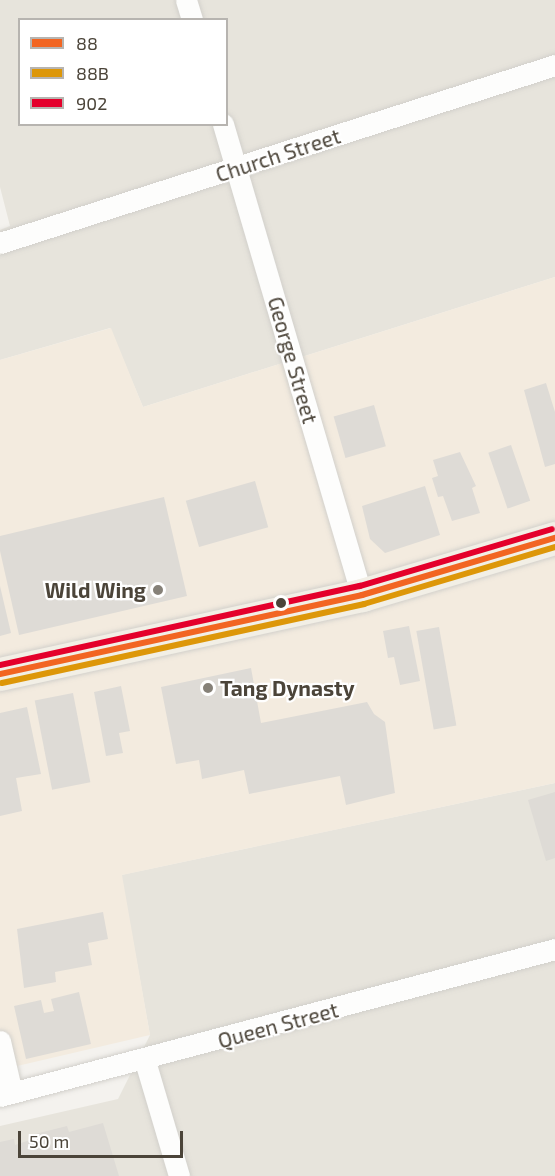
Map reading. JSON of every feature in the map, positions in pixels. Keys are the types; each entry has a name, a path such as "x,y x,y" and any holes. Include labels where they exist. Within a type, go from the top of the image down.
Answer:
{"main road":[{"path":"0,674 362,595 555,538"}],"street":[{"path":"186,0 191,18"},
{"name":"Church Street","path":"0,243 237,169 555,65"},
{"name":"George Street","path":"225,126 362,595"},
{"name":"Queen Street","path":"6,1095 145,1061 555,949"},
{"path":"0,1041 6,1095"},
{"path":"145,1061 178,1176"}],"shaded area":[{"path":"0,0 555,0 555,277 143,407 110,328 0,360 0,230 10,226 0,187"},
{"path":"555,277 555,783 122,875 150,1035 0,1070 0,360 111,328 143,407"},
{"path":"555,783 555,1176 0,1176 0,1126 118,1099 150,1035 121,875"}],"building":[{"path":"546,383 555,412 555,464 545,467 524,390"},
{"path":"374,405 386,446 345,458 334,417"},
{"path":"511,445 530,501 508,509 488,453"},
{"path":"460,452 476,486 472,488 480,513 452,521 443,496 438,497 432,478 438,476 433,460"},
{"path":"255,481 268,527 199,547 186,501"},
{"path":"425,486 440,535 385,553 370,539 362,506"},
{"path":"164,497 187,596 19,635 0,551 0,536"},
{"path":"0,586 11,633 0,636"},
{"path":"409,626 420,681 400,685 394,657 388,658 383,631"},
{"path":"439,627 456,725 434,729 416,631"},
{"path":"251,668 261,723 367,702 374,714 385,722 395,793 346,805 340,776 249,794 244,770 202,779 199,760 176,764 161,687"},
{"path":"121,686 130,731 119,733 123,753 106,756 94,692"},
{"path":"73,693 90,782 52,790 35,700"},
{"path":"27,707 41,774 16,778 22,811 0,816 0,713"},
{"path":"555,792 555,858 546,861 528,800"},
{"path":"103,912 108,939 88,943 92,965 55,972 56,982 24,988 17,929"},
{"path":"79,992 91,1044 26,1059 14,1006 41,1000 44,1013 54,1011 51,999"},
{"path":"103,1123 119,1176 0,1176 0,1142 14,1139 15,1145 36,1138 35,1134 67,1126 69,1132"}],"transit line":[{"name":"902","path":"0,665 360,586 552,529"},
{"name":"88","path":"0,674 362,595 555,538"},
{"name":"88B","path":"2,683 364,604 555,547"}],"place":[{"name":"Wild Wing","path":"158,590"},
{"name":"Tang Dynasty","path":"208,688"}]}
